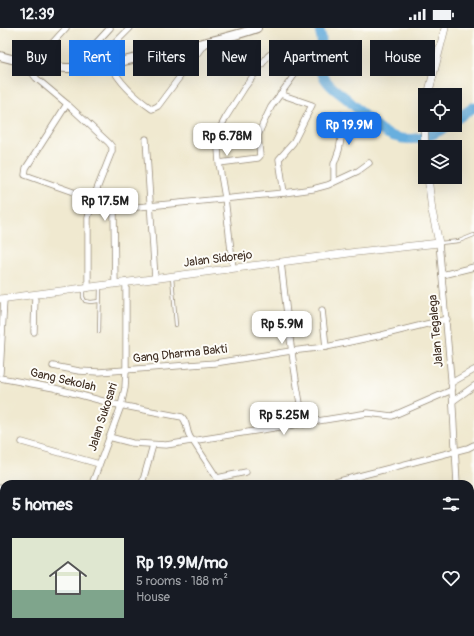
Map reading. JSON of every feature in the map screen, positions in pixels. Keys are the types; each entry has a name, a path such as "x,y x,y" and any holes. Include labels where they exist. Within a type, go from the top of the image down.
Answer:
{"main road":[{"path":"125,61 243,33 257,28"},
{"path":"0,56 12,59"}],"street":[{"path":"55,40 66,28"},
{"path":"99,40 110,28"},
{"path":"118,40 130,28"},
{"path":"430,88 445,28"},
{"path":"118,76 124,84 152,109 158,106 205,42"},
{"path":"219,163 254,159 260,156 259,133 271,107 298,70 296,66 279,55 273,53 268,56 245,87 218,131 217,140 219,163 225,198 233,268"},
{"path":"34,76 67,104 112,147 112,151 93,199 88,218 85,288"},
{"path":"280,94 312,105 293,143 279,159 284,193"},
{"path":"67,104 26,168 25,173 26,176 93,199"},
{"path":"334,181 334,164 339,150 342,133 341,115"},
{"path":"146,139 155,279"},
{"path":"115,284 114,213 117,209 314,189 328,185 358,171 369,163"},
{"name":"Jalan Tegalega","path":"429,184 432,211 439,243 447,319 457,480"},
{"name":"Jalan Sidorejo","path":"2,299 34,296 233,268 439,243"},
{"path":"281,262 291,351 304,424"},
{"path":"442,275 474,267"},
{"name":"Jalan Sukosari","path":"93,480 121,406 125,388 126,282"},
{"path":"34,296 34,332"},
{"path":"0,373 2,299"},
{"path":"322,310 326,346"},
{"name":"Gang Dharma Bakti","path":"53,366 88,372 215,363 326,346 382,335 447,319"},
{"path":"451,383 474,370"},
{"name":"Gang Sekolah","path":"0,378 54,388 121,406 182,417 185,420 188,437 193,440"},
{"path":"453,402 474,386"},
{"path":"109,437 132,443 166,445 371,413 392,416 452,390"},
{"path":"193,440 217,478 246,472"},
{"path":"22,442 99,464"},
{"path":"143,480 153,445"},
{"path":"344,480 455,452 474,445"}],"lane":[{"path":"439,243 459,241 474,235"},
{"path":"172,276 176,324"},
{"path":"99,332 100,286"},
{"path":"85,288 83,297 85,301 99,301"}],"waterway":[{"path":"319,28 322,44 321,67 326,81 367,119 389,135 398,138 415,139 436,132"},
{"path":"462,115 474,107"}]}
